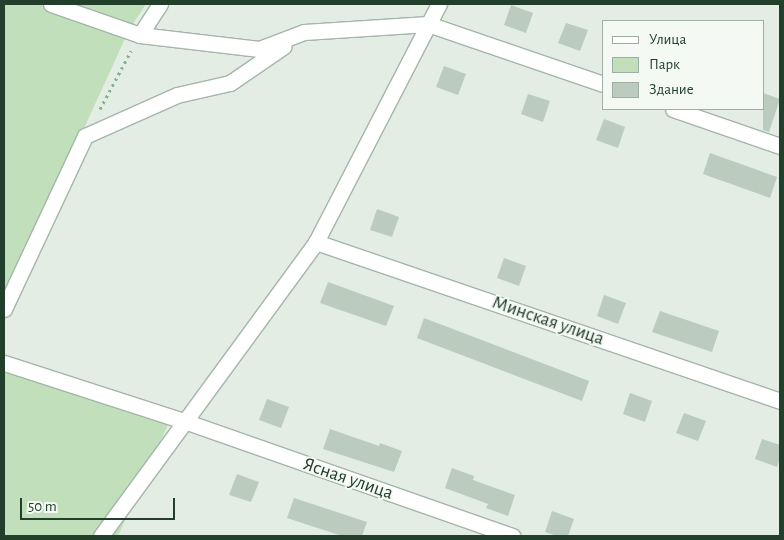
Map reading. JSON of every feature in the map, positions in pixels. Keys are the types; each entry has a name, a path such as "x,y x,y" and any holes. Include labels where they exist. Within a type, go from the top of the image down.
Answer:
{"street":[{"path":"51,4 140,35 259,49 304,32 428,24 602,84"},
{"path":"140,35 160,4"},
{"path":"101,536 316,242 438,4"},
{"path":"4,309 85,136 177,95 230,82 304,32"},
{"path":"676,110 780,146"},
{"name":"Минская улица","path":"316,242 780,401"},
{"name":"Ясная улица","path":"4,363 184,421 512,536"}],"path":[{"path":"85,136 140,35"}],"green space":[{"path":"4,4 146,4 129,30 4,303"},
{"path":"4,367 168,425 118,536 4,536"}],"building":[{"path":"511,5 533,13 526,33 504,25"},
{"path":"566,23 588,30 580,51 558,43"},
{"path":"444,66 466,74 458,95 436,87"},
{"path":"764,93 780,99 769,132 763,130"},
{"path":"528,94 550,101 543,122 521,114"},
{"path":"604,119 625,127 618,148 596,140"},
{"path":"710,153 777,177 770,198 703,174"},
{"path":"377,209 399,217 392,237 370,230"},
{"path":"504,258 526,266 519,286 497,278"},
{"path":"328,282 394,306 386,326 320,303"},
{"path":"604,295 626,303 618,324 597,316"},
{"path":"660,311 719,331 712,352 652,332"},
{"path":"424,318 589,381 582,401 417,338"},
{"path":"630,393 652,401 645,422 623,414"},
{"path":"267,399 289,407 281,428 259,420"},
{"path":"684,413 706,421 698,441 676,433"},
{"path":"330,429 379,446 380,443 402,451 394,472 323,449"},
{"path":"762,439 780,445 780,458 777,467 755,459"},
{"path":"452,468 474,476 473,480 515,495 508,516 486,508 488,504 445,488"},
{"path":"237,474 259,482 251,502 229,495"},
{"path":"294,498 367,522 362,536 342,536 287,518"},
{"path":"552,511 574,519 568,536 557,536 545,532"}]}
